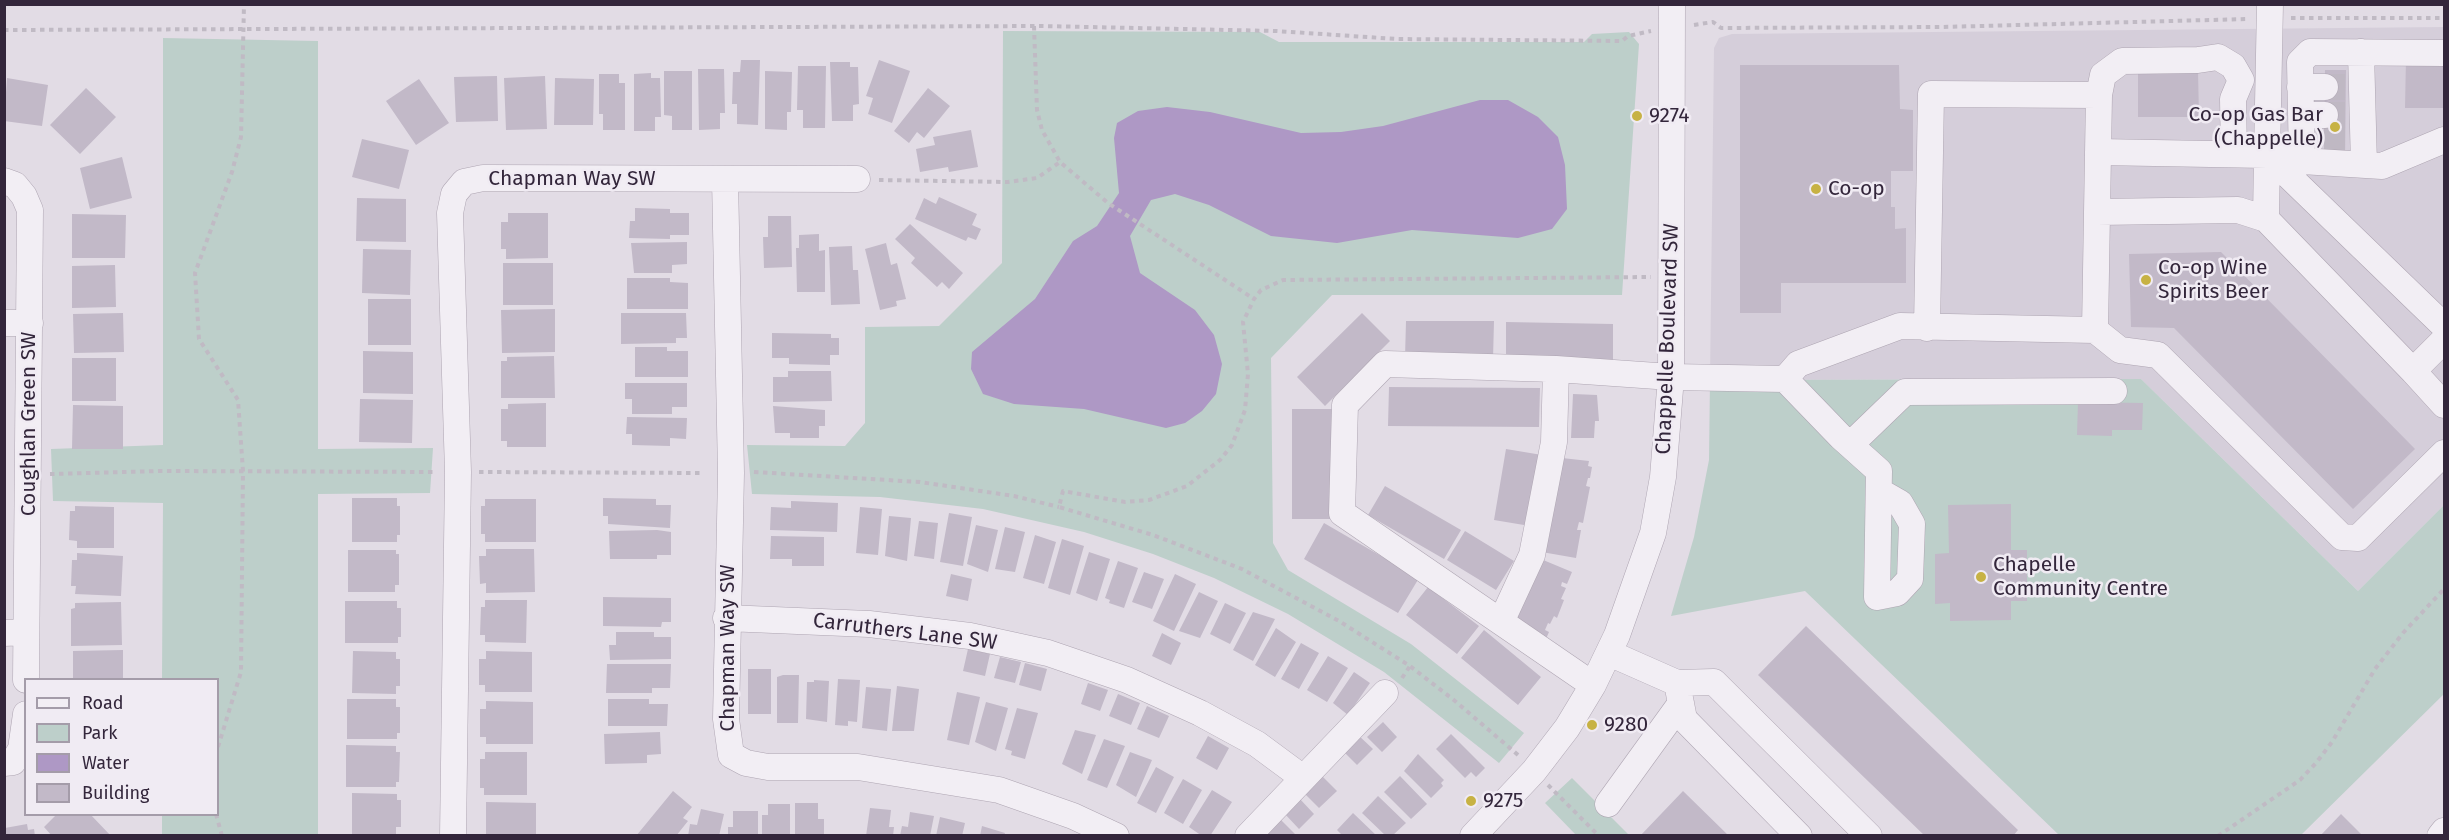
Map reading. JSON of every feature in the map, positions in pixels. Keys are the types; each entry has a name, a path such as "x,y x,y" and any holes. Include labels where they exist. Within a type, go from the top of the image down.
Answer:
{"street":[{"name":"Chappelle Boulevard SW","path":"1473,836 1534,771 1567,728 1593,685 1609,653 1636,586 1653,533 1663,477 1671,377 1672,4"},
{"path":"2266,219 2271,14"},
{"path":"2333,87 2300,62 2310,52 2445,53"},
{"path":"2361,52 2333,87 2330,131 2364,165 2382,166 2445,140"},
{"path":"2095,330 2099,95 2103,75 2122,61 2198,60 2218,57 2233,66 2241,80 2233,99 2234,154"},
{"path":"2333,87 2330,131 2364,165"},
{"path":"1927,328 1931,94 2099,95"},
{"path":"2098,152 2267,155 2330,131"},
{"path":"2267,155 2445,326"},
{"name":"Chapman Way SW","path":"453,836 458,472 450,213 454,194 464,182 483,178 857,178"},
{"name":"Chapman Way SW","path":"725,179 731,473 726,618 726,719 731,755 746,763 768,767 858,767 999,790 1073,816 1116,836"},
{"name":"Coughlan Green SW","path":"4,181 15,185 24,196 30,210 30,323 15,632 26,678"},
{"path":"2097,212 2238,210 2266,219 2445,405"},
{"path":"4,323 30,323"},
{"path":"1785,379 1798,364 1900,326 2095,330 2120,350 2158,355 2342,537 2358,538 2445,453"},
{"path":"2413,371 2445,340"},
{"path":"1593,685 1342,513 1345,405 1384,364 1556,369 1671,377 1785,379 1879,471 1879,491"},
{"path":"1502,622 1532,555 1554,442 1556,369"},
{"path":"1851,444 1905,392 2114,391"},
{"name":"Carruthers Lane SW","path":"726,618 869,624 969,636 1048,653 1127,680 1200,713 1257,744 1303,778"},
{"path":"1609,653 1679,693 1684,719 1799,836"},
{"path":"1608,804 1679,693 1714,682 1869,836"},
{"path":"1248,836 1384,693"},
{"path":"4,763 12,762 21,749 24,728"},
{"path":"2440,836 2445,831"}],"path":[{"path":"219,744 238,687 242,662 243,471 238,400 199,339 195,273 232,172 241,137 244,4"},
{"path":"1713,22 1721,28 1954,27 2271,14 2445,18"},
{"path":"1034,26 1037,110 1042,130 1060,162 1107,203 1254,299"},
{"path":"4,30 1034,26 1276,31 1418,40 1622,41 1628,36"},
{"path":"857,178 899,182 1008,182 1036,178 1060,162"},
{"path":"1059,507 1063,490 1125,502 1170,494 1187,486 1220,460 1232,446 1245,410 1248,374 1244,322 1254,299 1270,284 1296,278 1671,277"},
{"path":"48,474 243,471 440,472"},
{"path":"484,472 701,473"},
{"path":"750,472 920,482 1014,496 1131,528 1202,553 1295,595 1410,666 1516,753"},
{"path":"2218,836 2300,780 2316,764 2332,742 2375,669 2403,633 2445,590"},
{"path":"1548,785 1599,836"},
{"path":"217,816 222,836"}],"shaded area":[{"path":"2444,27 2444,505 2358,591 2141,379 1710,380 1714,48 1719,38 1732,34"}],"green space":[{"path":"1003,31 1260,32 1279,42 1584,42 1592,34 1629,32 1639,44 1622,295 1332,295 1271,358 1273,543 1288,570 1411,644 1524,733 1499,763 1384,672 1288,614 1214,578 1153,554 1084,532 983,509 880,497 752,494 747,445 845,446 865,423 865,327 939,326 1002,263"},
{"path":"163,38 318,41 318,449 433,448 430,493 318,494 318,835 162,835 162,816 219,816 219,678 162,678 163,503 53,501 51,449 163,445"},
{"path":"2141,379 2358,591 2444,505 2444,694 2301,835 2059,835 1805,591 1671,616 1694,537 1709,460 1710,380"},
{"path":"1572,778 1629,835 1576,835 1545,803"}],"water":[{"path":"1480,100 1508,100 1538,117 1558,137 1565,165 1567,209 1552,229 1518,238 1412,230 1337,243 1271,236 1209,205 1175,194 1151,200 1130,236 1140,273 1195,310 1214,335 1222,364 1216,394 1202,411 1185,423 1166,428 1084,409 1014,404 983,394 971,369 972,352 1035,299 1073,241 1097,226 1119,193 1114,138 1117,123 1138,111 1167,107 1210,112 1301,133 1341,132 1383,126"}],"building":[{"path":"2406,59 2444,59 2444,108 2405,108"},
{"path":"741,60 760,60 758,125 737,124 737,104 732,104 733,72 740,72"},
{"path":"879,60 910,71 892,123 868,114 873,98 866,96"},
{"path":"830,62 850,62 850,67 858,67 859,104 853,105 853,121 832,121"},
{"name":"Co-op","path":"1740,65 1899,65 1900,109 1913,110 1913,171 1891,171 1891,207 1895,207 1895,229 1906,228 1906,283 1781,283 1781,313 1740,313"},
{"path":"798,66 826,66 825,128 803,128 803,110 797,110"},
{"path":"698,69 724,69 725,113 720,113 720,129 699,130"},
{"name":"Co-op Gas Bar (Chappelle)","path":"2325,70 2346,70 2345,161 2324,161"},
{"path":"664,71 692,71 692,130 672,130 672,116 664,115"},
{"path":"765,71 792,72 791,112 787,112 787,130 765,129"},
{"path":"2138,71 2198,71 2199,117 2138,117"},
{"path":"651,73 651,78 660,78 661,117 655,117 655,131 634,131 634,74"},
{"path":"599,74 619,74 619,83 625,83 625,130 603,130 603,114 599,114"},
{"path":"497,76 498,121 456,122 454,77"},
{"path":"545,76 547,129 506,130 504,78"},
{"path":"7,78 48,85 42,126 4,121"},
{"path":"555,78 594,79 593,125 554,125"},
{"path":"419,79 449,123 416,145 386,101"},
{"path":"86,88 116,117 80,154 50,125"},
{"path":"928,88 950,106 924,138 917,132 909,143 894,131"},
{"path":"971,130 978,167 949,172 948,167 920,172 916,149 935,145 933,137"},
{"path":"362,139 409,150 399,189 352,177"},
{"path":"122,157 132,198 90,209 80,168"},
{"path":"939,197 977,214 972,225 981,229 976,240 968,237 966,241 915,219 924,198 936,204"},
{"path":"357,198 406,199 406,242 356,241"},
{"path":"635,208 670,209 670,213 689,213 689,235 670,235 670,239 629,238 630,221 635,221"},
{"path":"508,213 548,213 548,258 506,259 506,249 501,249 501,222 508,222"},
{"path":"72,214 126,215 125,258 72,258"},
{"path":"768,216 791,216 792,267 764,268 763,237 768,237"},
{"path":"910,224 963,273 949,289 942,282 937,287 911,263 915,258 895,239"},
{"path":"819,234 819,251 825,250 825,292 797,292 796,248 799,248 799,235"},
{"path":"687,242 687,264 672,265 672,273 634,273 631,243"},
{"path":"886,243 891,265 897,263 906,299 896,301 897,306 880,310 865,249"},
{"path":"852,246 853,270 858,270 860,304 831,305 829,247"},
{"path":"363,249 411,250 410,295 362,293"},
{"path":"2221,252 2415,449 2353,509 2174,328 2131,327 2129,254"},
{"path":"503,263 553,263 553,305 503,305"},
{"path":"115,265 116,307 72,308 72,266"},
{"path":"627,278 670,278 670,282 688,283 688,309 627,309"},
{"path":"368,299 411,299 411,345 368,345"},
{"path":"555,309 555,352 502,353 501,310"},
{"path":"123,313 124,352 74,353 73,314"},
{"path":"621,313 686,313 687,338 676,338 676,343 621,344"},
{"path":"1362,313 1390,341 1325,406 1297,377"},
{"path":"1406,321 1494,321 1493,359 1405,358"},
{"path":"1506,322 1613,324 1613,362 1506,360"},
{"path":"772,333 831,334 831,338 839,338 839,355 830,355 830,365 789,364 789,358 772,358"},
{"path":"635,347 667,347 667,351 688,351 688,377 635,377"},
{"path":"363,351 413,352 413,394 363,393"},
{"path":"554,356 555,398 501,398 501,361 507,361 507,357"},
{"path":"72,358 116,358 116,401 72,401"},
{"path":"788,371 831,371 832,401 773,402 773,377 788,377"},
{"path":"625,383 687,383 687,407 672,407 672,414 632,414 632,399 625,399"},
{"path":"1389,387 1540,388 1539,427 1388,426"},
{"path":"1573,394 1597,395 1599,421 1595,421 1594,438 1571,438"},
{"path":"360,399 413,400 412,443 359,442"},
{"path":"2078,402 2143,403 2142,430 2112,430 2112,436 2077,435"},
{"path":"546,403 546,447 507,447 507,441 501,441 501,409 508,409 508,404"},
{"path":"73,405 123,406 123,449 72,449"},
{"path":"773,406 825,410 825,426 819,426 819,438 790,438 790,433 775,433"},
{"path":"1292,409 1333,409 1332,519 1292,519"},
{"path":"627,417 687,418 686,439 670,438 670,446 632,445 632,434 626,434"},
{"path":"1506,449 1542,455 1530,526 1494,520"},
{"path":"1553,457 1589,461 1588,466 1592,467 1586,486 1590,487 1583,523 1579,522 1577,530 1581,530 1576,558 1536,551"},
{"path":"1385,486 1461,530 1444,559 1368,515"},
{"path":"352,498 397,498 397,506 400,506 400,535 397,535 397,542 352,542"},
{"path":"603,498 656,499 656,505 671,505 670,528 608,524 608,516 603,516"},
{"path":"485,499 536,499 536,542 485,542 485,534 481,534 481,506 485,506"},
{"path":"791,501 838,503 837,532 770,530 771,507 791,508"},
{"name":"Chapelle Community Centre","path":"2011,504 2011,550 2027,550 2027,601 2011,601 2011,620 1950,621 1950,603 1935,604 1935,554 1949,553 1948,505"},
{"path":"75,506 114,507 114,548 77,548 77,541 69,540 70,511 75,511"},
{"path":"860,507 882,509 878,555 856,553"},
{"path":"949,513 972,517 963,566 940,562"},
{"path":"889,516 911,518 907,561 885,556"},
{"path":"919,521 938,523 934,559 914,556"},
{"path":"1324,523 1419,578 1398,613 1304,559"},
{"path":"976,525 998,530 988,572 967,564"},
{"path":"1005,527 1025,532 1015,572 995,569"},
{"path":"609,531 671,532 671,555 657,555 657,559 610,559"},
{"path":"1465,531 1514,561 1496,590 1447,560"},
{"path":"1035,535 1056,542 1044,584 1023,578"},
{"path":"771,536 824,537 824,566 792,566 792,559 770,559"},
{"path":"1062,539 1084,546 1070,595 1048,588"},
{"path":"486,549 534,549 535,592 486,593 486,583 480,584 479,556 486,556"},
{"path":"348,550 396,550 396,554 399,554 399,585 395,585 395,592 348,592"},
{"path":"1089,552 1110,559 1097,601 1076,593"},
{"path":"77,553 123,556 121,596 75,594 76,586 71,586 72,560 77,560"},
{"path":"1536,557 1572,572 1567,584 1562,582 1561,586 1566,588 1561,599 1564,600 1557,618 1554,616 1550,624 1548,623 1545,630 1549,632 1545,641 1508,625"},
{"path":"1118,561 1138,568 1124,608 1109,603 1110,600 1105,598"},
{"path":"1144,572 1164,579 1152,609 1132,602"},
{"path":"951,574 972,579 968,601 946,596"},
{"path":"1175,574 1196,584 1174,631 1153,621"},
{"path":"1428,587 1479,626 1457,654 1406,615"},
{"path":"1199,592 1218,601 1200,638 1179,631"},
{"path":"603,597 671,598 671,622 662,622 661,627 603,626"},
{"path":"485,600 527,600 526,643 485,642 485,635 480,635 481,607 485,607"},
{"path":"345,601 397,601 397,608 401,608 401,637 398,637 398,643 345,643"},
{"path":"121,602 122,645 71,646 71,609 75,608 75,603"},
{"path":"1225,603 1246,613 1230,644 1210,634"},
{"path":"1253,612 1275,619 1253,661 1233,650"},
{"path":"1806,626 2018,830 2013,836 1925,836 1758,675"},
{"path":"1276,628 1296,642 1275,677 1255,665"},
{"path":"1484,630 1541,677 1518,705 1461,658"},
{"path":"616,632 654,632 654,637 671,637 671,659 610,660 609,645 616,645"},
{"path":"1162,633 1181,643 1171,665 1152,656"},
{"path":"1301,643 1319,653 1299,689 1281,679"},
{"path":"968,649 990,654 985,676 963,671"},
{"path":"123,650 123,678 73,678 73,651"},
{"path":"353,651 396,652 396,659 400,659 400,686 396,686 396,694 352,693"},
{"path":"486,651 532,652 532,692 485,692 485,685 479,685 479,659 486,659"},
{"path":"1328,656 1348,668 1327,702 1307,690"},
{"path":"1000,657 1021,662 1015,683 994,678"},
{"path":"1025,663 1047,669 1041,691 1019,685"},
{"path":"607,664 671,664 670,688 652,688 652,693 606,693"},
{"path":"748,669 771,669 771,714 748,714"},
{"path":"1354,672 1370,683 1348,715 1333,703"},
{"path":"799,675 798,723 777,723 777,677"},
{"path":"838,679 860,680 857,722 848,721 848,726 835,725"},
{"path":"814,680 829,681 827,722 806,719 807,682 814,682"},
{"path":"1088,683 1108,690 1100,711 1081,704"},
{"path":"897,686 919,689 914,731 892,731"},
{"path":"866,687 891,689 887,731 862,728"},
{"path":"957,692 980,697 969,745 947,740"},
{"path":"1118,694 1140,703 1131,725 1109,716"},
{"path":"347,699 396,699 396,707 400,707 400,733 397,733 397,739 347,739"},
{"path":"608,699 649,699 649,704 668,704 667,726 608,726"},
{"path":"486,701 533,702 533,744 486,744 486,737 480,737 480,709 486,709"},
{"path":"986,702 1008,708 996,751 975,742"},
{"path":"1147,706 1169,716 1159,738 1137,729"},
{"path":"1017,708 1038,713 1025,759 1011,755 1012,751 1005,749"},
{"path":"1383,722 1397,737 1382,752 1367,737"},
{"path":"1075,730 1096,735 1082,774 1062,764"},
{"path":"660,732 661,754 647,755 647,763 605,764 604,734"},
{"path":"1357,734 1373,749 1357,765 1341,749"},
{"path":"1451,734 1485,768 1476,777 1471,772 1465,778 1436,749"},
{"path":"1208,736 1229,748 1217,770 1196,758"},
{"path":"1104,739 1125,746 1107,788 1087,780"},
{"path":"346,745 396,746 396,752 400,752 399,782 396,782 396,787 346,787"},
{"path":"485,752 527,752 527,795 484,795 484,788 480,788 480,759 485,759"},
{"path":"1130,752 1152,760 1136,797 1116,785"},
{"path":"1418,754 1444,780 1441,783 1443,786 1431,798 1404,771"},
{"path":"1156,767 1174,777 1156,813 1137,803"},
{"path":"1320,774 1337,791 1319,808 1303,792"},
{"path":"1400,776 1427,804 1411,819 1384,792"},
{"path":"1183,779 1202,790 1183,824 1164,813"},
{"path":"1212,790 1232,802 1210,836 1202,836 1189,827"},
{"path":"673,791 692,807 683,818 688,821 676,836 636,836"},
{"path":"1683,791 1729,836 1640,836"},
{"path":"352,793 397,794 397,800 401,800 401,827 396,827 396,836 352,836"},
{"path":"1378,796 1406,823 1392,836 1386,836 1362,813"},
{"path":"1299,798 1314,814 1299,829 1284,813"},
{"path":"486,802 536,803 536,836 486,836"},
{"path":"795,803 818,803 818,819 824,819 824,836 795,836"},
{"path":"768,804 790,804 790,836 762,836 762,815 768,815"},
{"path":"870,808 891,810 889,827 894,827 893,836 866,836"},
{"path":"701,809 724,814 719,836 688,836 690,824 697,825"},
{"path":"733,811 758,811 758,836 728,836 728,827 733,827"},
{"path":"910,812 934,816 930,836 900,836 902,826 908,827"},
{"path":"1353,813 1377,836 1343,836 1337,830"},
{"path":"2341,814 2363,836 2320,836"},
{"path":"55,816 92,816 111,836 52,836 44,827"},
{"path":"940,817 965,823 962,836 936,836"},
{"path":"1279,818 1295,834 1293,836 1264,836"},
{"path":"27,824 28,830 34,829 35,836 5,836 5,828"},
{"path":"982,826 1005,833 1004,836 980,836"}],"tunnel":[{"path":"2325,87 2345,87"},
{"path":"2325,115 2345,115"},
{"path":"2324,140 2345,140"}],"place":[{"name":"9274","path":"1637,116"},
{"name":"Co-op Gas Bar (Chappelle)","path":"2335,127"},
{"name":"Co-op","path":"1816,189"},
{"name":"Co-op Wine Spirits Beer","path":"2146,280"},
{"name":"Chapelle Community Centre","path":"1981,577"},
{"name":"9280","path":"1592,725"},
{"name":"9275","path":"1471,801"}]}
